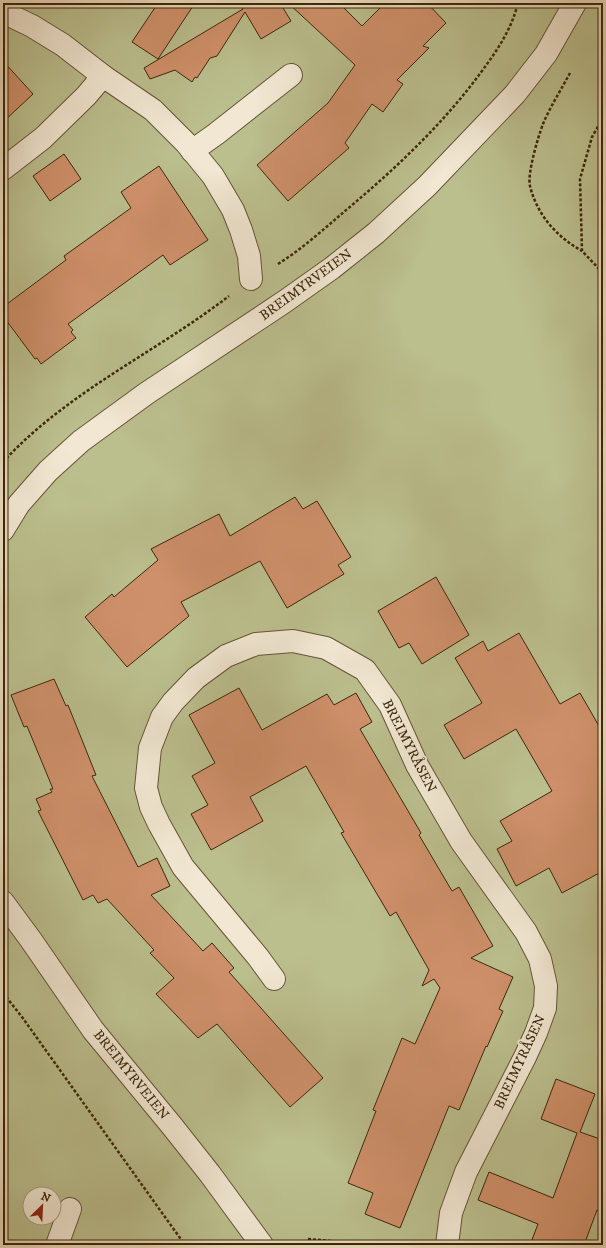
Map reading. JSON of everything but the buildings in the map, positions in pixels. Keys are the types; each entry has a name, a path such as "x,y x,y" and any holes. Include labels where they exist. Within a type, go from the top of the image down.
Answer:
{"street":[{"name":"BREIMYRVEIEN","path":"3,530 19,504 48,471 80,441 147,393 284,302 332,268 376,233 421,192 515,94 546,54 575,4"},
{"path":"3,12 32,26 63,45 103,76 153,110 192,151 213,176 233,210 249,256 251,279"},
{"path":"192,151 291,75"},
{"path":"3,169 43,138 86,96 103,76"},
{"name":"BREIMYRÅSEN","path":"274,979 258,957 183,867 151,807 146,788 150,748 162,717 173,702 196,678 226,656 256,644 293,641 326,648 365,670 390,705 417,765 461,841 526,932 540,959 546,986 545,1008 525,1057 466,1172 451,1214 447,1245"},
{"name":"BREIMYRVEIEN","path":"3,902 94,1030 210,1174 262,1245"},
{"path":"57,1245 70,1210"}],"path":[{"path":"572,69 543,125 533,156 530,185 539,211 547,223 570,244 582,251 603,273"},
{"path":"582,251 580,179 592,137 603,118"},
{"path":"3,993 22,1017 186,1245"},
{"path":"308,1238 332,1241 340,1245"}],"green space":[{"path":"3,3 603,3 603,1245 3,1245"}]}
